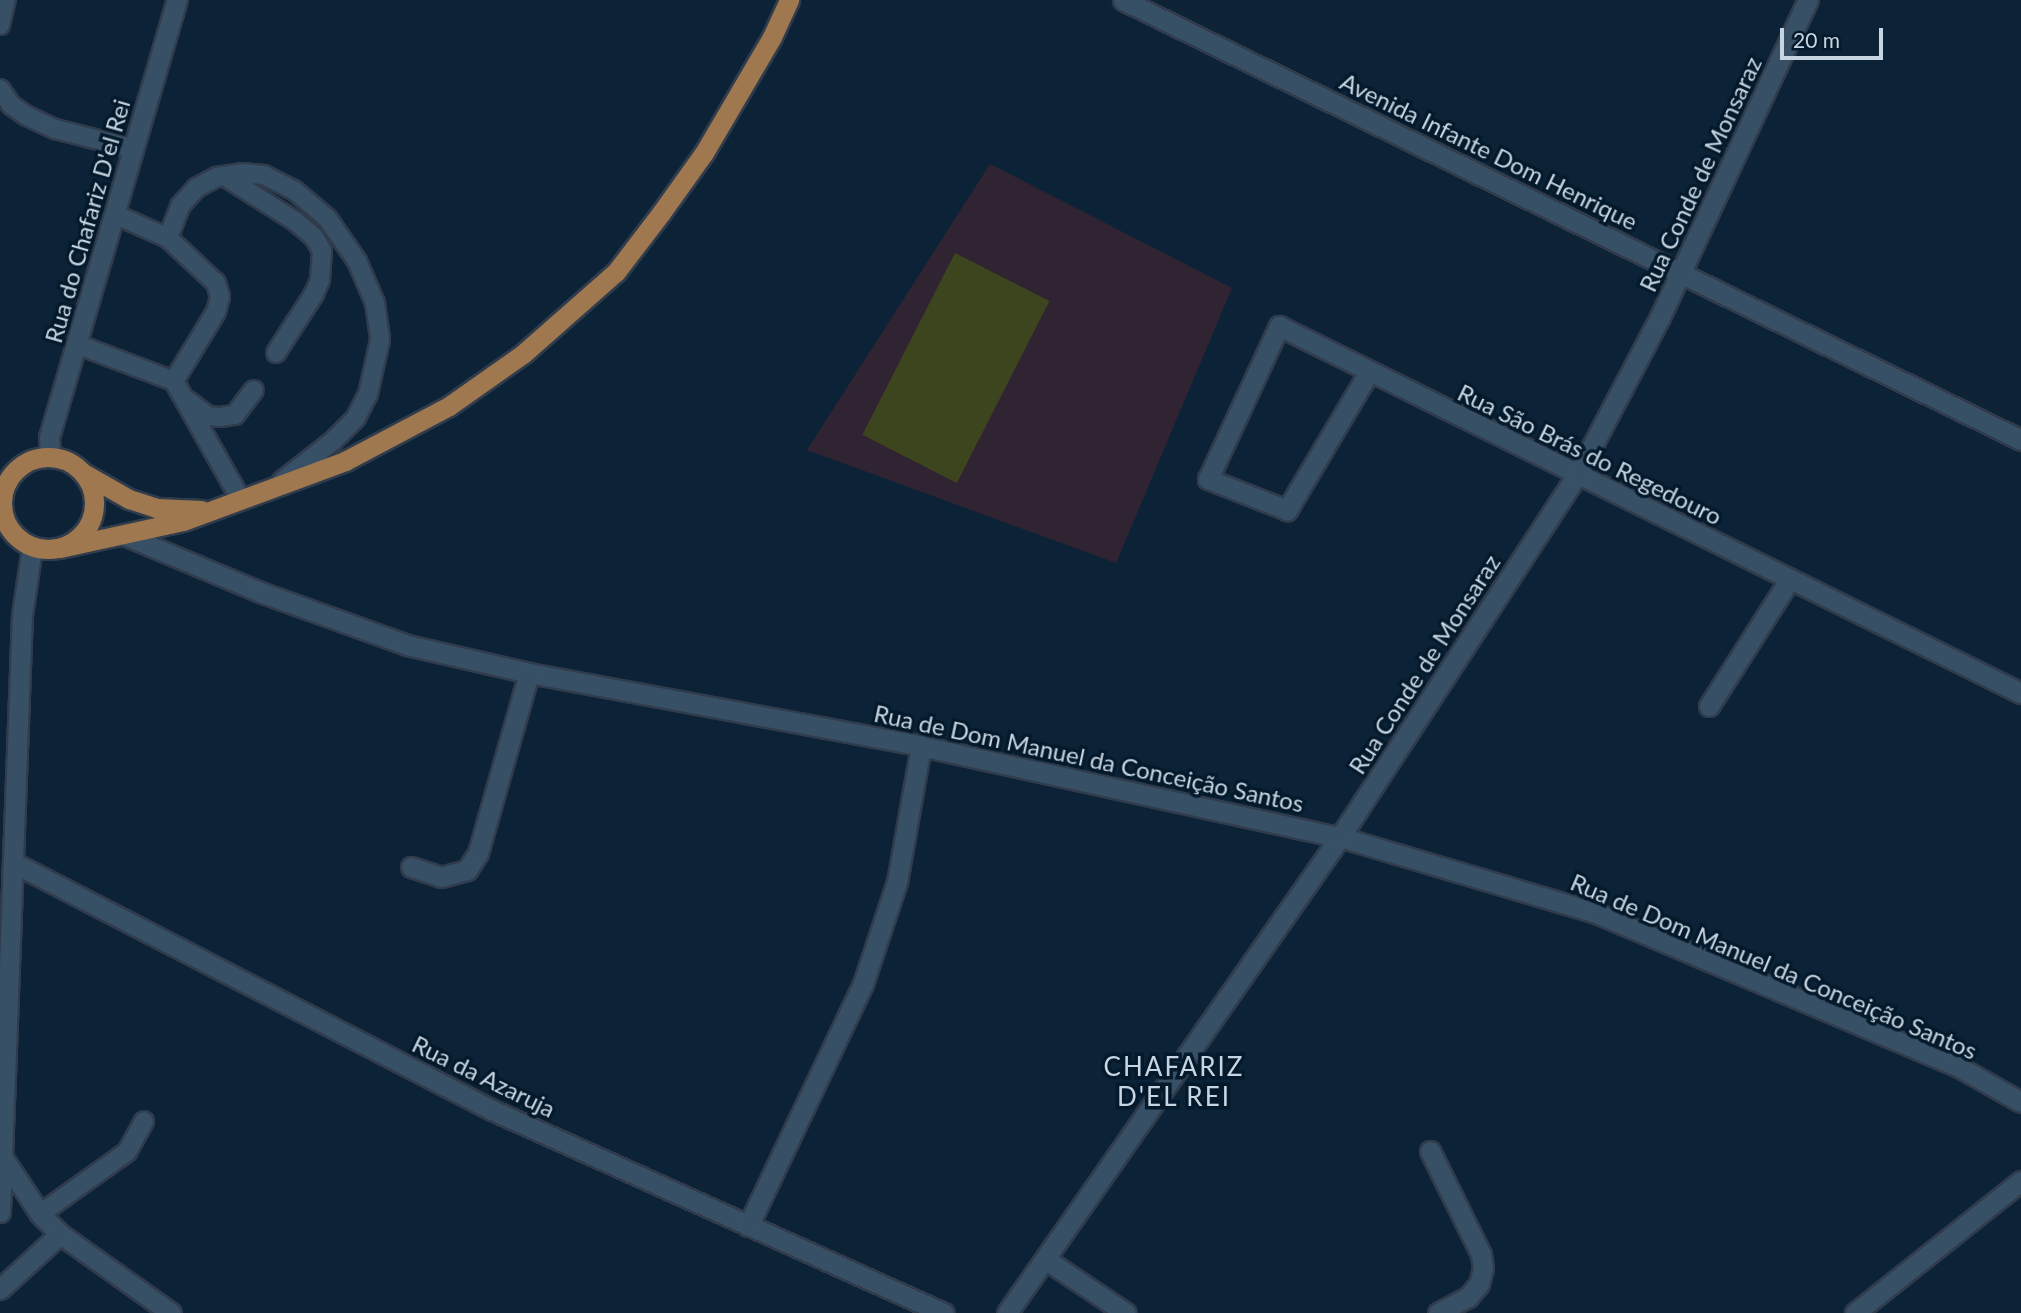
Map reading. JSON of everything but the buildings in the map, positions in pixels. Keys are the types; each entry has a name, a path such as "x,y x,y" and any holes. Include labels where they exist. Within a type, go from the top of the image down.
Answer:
{"main road":[{"path":"216,508 195,511 156,508 110,491 77,467 50,457 23,463 5,484 1,496 2,513 8,527 18,539 32,547 61,548 183,521 241,500 355,457 449,406 534,344 607,280 661,214 704,153 772,37 789,0"},
{"path":"61,548 74,542 84,532 94,506 93,491 77,467"}],"street":[{"name":"Rua do Chafariz D'el Rei","path":"50,457 49,437 177,0"},
{"name":"Avenida Infante Dom Henrique","path":"1123,0 2021,440"},
{"name":"Rua Conde de Monsaraz","path":"1007,1313 1340,837 1577,475 1680,272 1808,0"},
{"name":"Rua São Brás do Regedouro","path":"1369,372 1287,510 1209,479 1279,326 2021,693"},
{"name":"Rua de Dom Manuel da Conceição Santos","path":"124,535 260,592 407,645 529,673 921,746 1340,837 1596,913 1957,1066 2021,1102"},
{"path":"0,1212 14,863 8,802 22,615 32,547"},
{"path":"1709,705 1790,579"},
{"path":"411,867 441,877 467,870 478,853 529,673"},
{"path":"748,1226 863,984 897,882 921,746"},
{"name":"Rua da Azaruja","path":"14,863 492,1110 943,1313"},
{"path":"1430,1151 1481,1254 1483,1268 1479,1284 1468,1297 1438,1313"},
{"path":"3,1158 40,1214 60,1234 171,1313"},
{"path":"1855,1313 2021,1181"},
{"path":"0,1289 60,1234"},
{"path":"1045,1259 1126,1313"}],"lane":[{"path":"0,25 6,0"},
{"path":"0,89 11,105 55,129 134,149"},
{"path":"168,238 180,206 196,188 223,176 242,173 264,175 302,197 327,218 357,261 375,303 380,340 368,394 356,418 333,441 273,488"},
{"path":"223,176 295,221 314,237 322,251 320,280 314,294 276,353"},
{"path":"114,214 168,238 216,283 220,297 216,312 177,388"},
{"path":"76,344 177,388 208,416 220,418 234,415 254,390"},
{"path":"177,388 241,500"},
{"path":"40,1214 127,1152 144,1121"}],"shaded area":[{"path":"990,164 1232,288 1116,563 807,450"}],"green space":[{"path":"955,253 1049,301 957,483 862,435"}],"district":[{"name":"CHAFARIZ D'EL REI","path":"1174,1082"}]}
